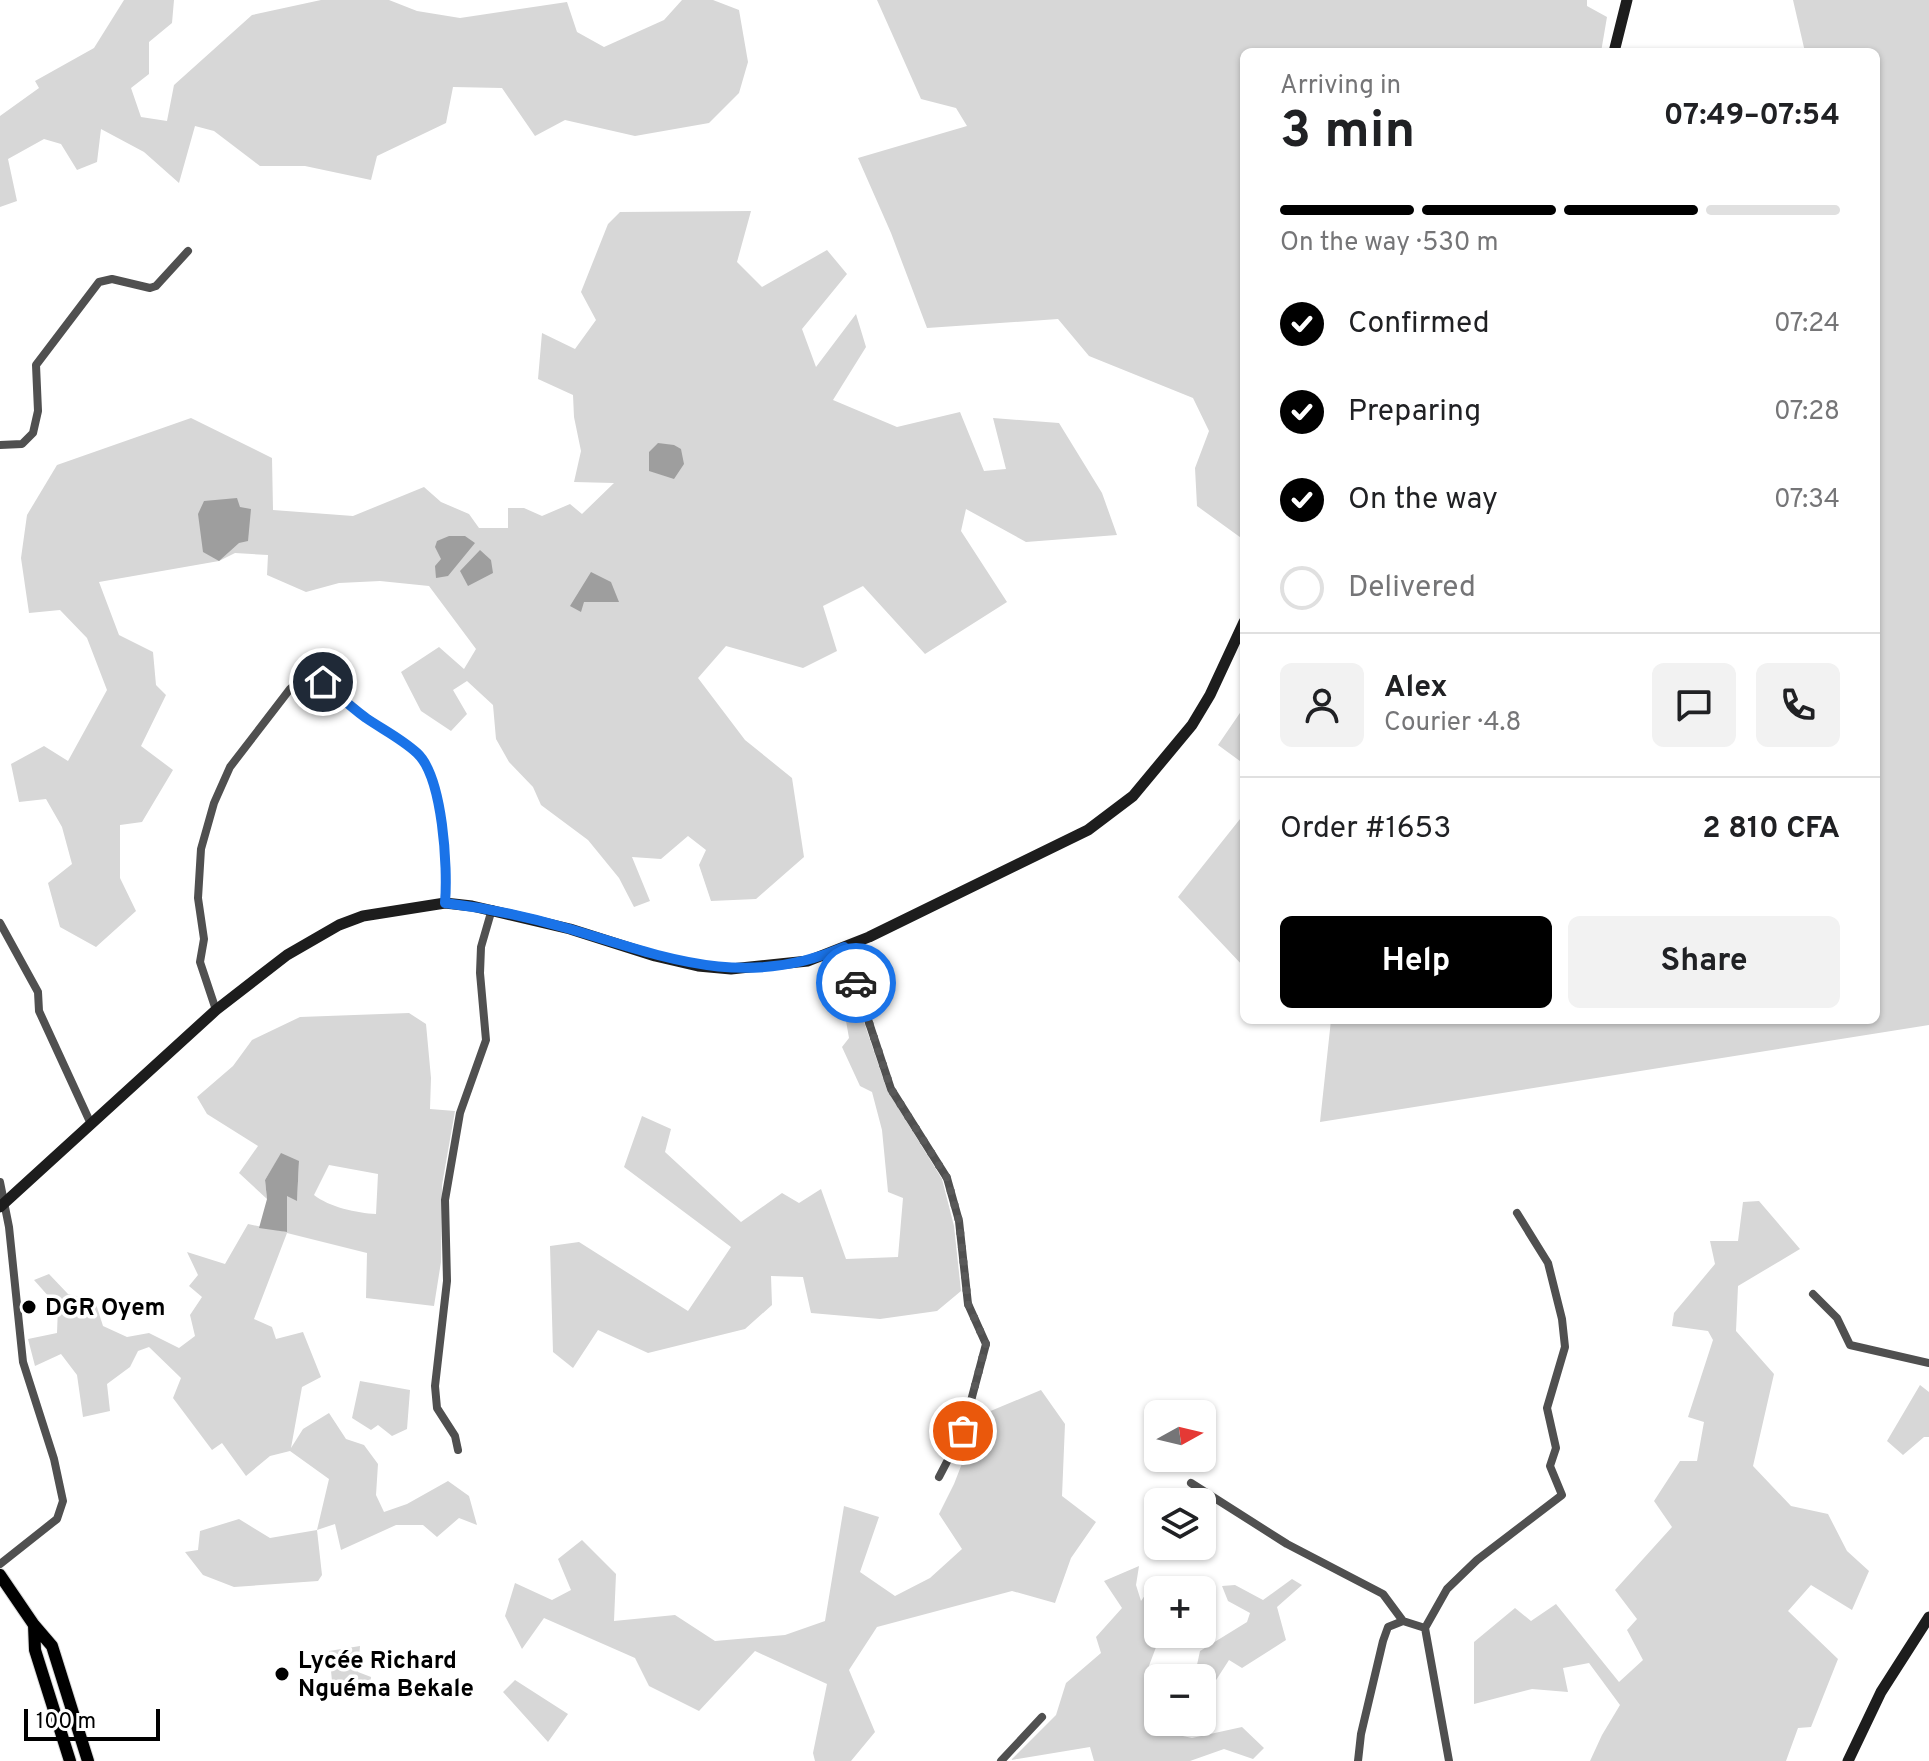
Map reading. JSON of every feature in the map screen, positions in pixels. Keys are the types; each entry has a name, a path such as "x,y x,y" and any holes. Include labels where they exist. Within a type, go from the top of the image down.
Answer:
{"main road":[{"path":"0,1575 52,1646 88,1761"},
{"path":"34,1625 35,1650 70,1761"}],"street":[{"path":"1615,48 1627,0"},
{"path":"0,445 22,444 33,433 38,411 36,365 99,282 112,279 150,288 156,286 188,251"},
{"path":"3,1204 216,1010 287,955 339,925 378,913 445,903 492,909 655,956 698,966 731,969 808,961 844,947 1088,830 1112,814 1133,796 1192,725 1210,695 1240,631"},
{"path":"216,1010 200,962 204,939 198,898 201,849 214,803 230,767 299,681 323,682 362,715 417,753 425,763 442,824 447,880 445,903"},
{"path":"458,1450 455,1436 437,1408 435,1386 447,1281 445,1200 460,1113 486,1040 481,947 492,909"},
{"path":"0,923 38,992 39,1011 91,1124"},
{"path":"844,947 891,1089 947,1178 959,1221 968,1304 986,1344 963,1431 939,1477"},
{"path":"0,1182 23,1362 54,1459 63,1501 57,1519 0,1564"},
{"path":"1449,1761 1425,1628 1447,1589 1477,1560 1562,1495 1550,1466 1556,1448 1547,1408 1565,1347 1562,1319 1548,1263 1517,1213"},
{"path":"1813,1294 1837,1318 1850,1345 1929,1363"},
{"path":"1191,1483 1287,1544 1383,1594 1403,1621 1425,1628"},
{"path":"1848,1761 1881,1692 1929,1617"},
{"path":"1358,1761 1361,1734 1383,1641 1388,1627 1403,1621"},
{"path":"1001,1761 1042,1717"}],"shaded area":[{"path":"124,0 174,0 172,23 149,42 149,74 131,88 141,117 167,121 174,85 252,15 321,0 389,0 417,11 460,18 567,2 577,32 604,47 664,20 682,0 713,0 739,10 748,62 739,93 709,123 635,136 565,120 535,136 502,88 453,87 446,123 377,156 371,180 305,166 260,166 214,131 195,126 179,183 144,152 101,129 97,162 77,170 61,144 44,139 8,159 17,201 0,207 0,116 39,88 35,81 94,48"},
{"path":"877,0 1587,0 1587,6 1607,17 1602,48 1240,48 1240,537 1197,506 1195,468 1209,431 1193,398 1089,356 1058,319 927,328 858,158 967,126 956,108 921,99"},
{"path":"1793,0 1929,0 1929,1025 1320,1122 1331,1024 1880,1024 1880,48 1804,48"},
{"path":"751,211 737,262 762,287 827,250 847,274 802,329 816,367 856,314 866,347 833,400 897,427 960,412 984,471 1006,469 993,418 1059,423 1102,493 1117,535 1026,542 966,509 961,531 1007,602 925,654 863,586 823,606 837,651 803,668 726,646 698,678 745,740 792,778 804,857 756,899 711,901 699,865 706,850 688,836 661,859 632,857 650,901 634,907 619,878 588,840 541,805 533,787 509,762 496,739 493,705 467,681 453,690 467,714 451,731 421,711 401,672 439,647 464,669 476,649 429,586 380,581 339,583 306,592 267,575 268,555 235,553 219,561 99,582 119,635 153,652 156,685 166,695 141,746 173,770 142,822 120,825 120,878 136,911 96,947 60,927 48,883 72,864 62,827 46,799 19,802 11,764 44,746 68,761 107,690 87,638 60,610 29,613 21,558 27,515 57,465 191,418 272,458 273,510 353,516 424,487 441,502 469,514 479,528 508,528 508,508 524,508 542,516 570,504 582,514 614,483 574,482 581,451 573,395 538,379 542,333 575,349 596,320 581,292 608,224 620,212"},
{"path":"658,443 681,449 684,464 674,479 649,471 649,452"},
{"path":"237,498 240,507 251,509 248,541 239,543 219,561 203,552 198,514 204,501"},
{"path":"449,536 465,536 475,543 448,576 436,578 435,566 441,559 435,547 437,541"},
{"path":"480,550 491,560 493,573 468,586 460,571"},
{"path":"591,572 611,582 619,602 584,602 581,612 570,606"},
{"path":"1240,713 1240,761 1218,745"},
{"path":"1240,819 1240,963 1178,897"},
{"path":"838,975 848,975 887,1090 942,1179 954,1226 961,1291 937,1311 880,1319 811,1313 803,1277 771,1276 772,1305 745,1329 648,1353 598,1330 573,1368 553,1352 550,1246 579,1242 688,1311 731,1247 624,1167 642,1116 671,1129 665,1152 741,1222 782,1193 799,1203 821,1189 846,1259 898,1257 903,1198 888,1192 882,1130 872,1092 860,1086 842,1047 849,1038"},
{"path":"409,1013 426,1024 431,1078 430,1109 455,1111 442,1185 441,1262 434,1306 366,1298 367,1253 287,1233 254,1319 272,1327 276,1339 303,1332 321,1377 302,1387 291,1448 303,1429 329,1413 346,1439 364,1445 378,1464 376,1495 384,1512 407,1504 448,1481 469,1496 477,1525 459,1518 437,1537 423,1525 396,1525 341,1550 335,1524 317,1530 329,1479 290,1451 270,1456 246,1476 222,1443 212,1450 173,1398 181,1378 149,1347 138,1351 130,1367 107,1384 110,1411 83,1417 77,1375 61,1354 35,1366 28,1339 57,1333 58,1307 34,1280 49,1274 68,1294 95,1301 103,1326 127,1337 149,1333 179,1348 195,1336 190,1315 202,1297 189,1286 198,1275 187,1252 225,1264 248,1224 287,1232 287,1195 297,1200 299,1162 281,1154 265,1180 267,1199 239,1173 258,1146 207,1114 197,1097 233,1066 252,1040 300,1017","holes":["329,1165 378,1174 376,1214 344,1209 314,1195"]},
{"path":"281,1153 299,1161 297,1201 287,1196 287,1232 259,1228 267,1199 265,1180"},
{"path":"1759,1201 1800,1249 1738,1286 1736,1331 1774,1374 1753,1466 1791,1506 1828,1514 1847,1551 1869,1571 1852,1610 1811,1585 1788,1611 1838,1659 1811,1727 1798,1728 1786,1761 1590,1761 1620,1705 1589,1663 1563,1668 1568,1692 1532,1689 1474,1704 1474,1642 1515,1608 1531,1621 1556,1604 1619,1682 1643,1660 1627,1630 1637,1619 1615,1590 1672,1527 1654,1501 1680,1461 1697,1461 1704,1422 1688,1417 1713,1340 1708,1331 1672,1326 1674,1313 1715,1264 1710,1241 1738,1241 1743,1202"},
{"path":"360,1381 410,1390 407,1429 392,1436 378,1425 371,1430 352,1418"},
{"path":"1920,1385 1929,1392 1929,1437 1924,1437 1903,1455 1887,1441"},
{"path":"1041,1390 1065,1424 1062,1496 1096,1522 1071,1558 1055,1603 1012,1591 877,1627 849,1670 875,1732 851,1761 815,1761 813,1753 827,1684 755,1651 699,1711 649,1686 635,1658 544,1618 522,1649 505,1616 515,1583 552,1600 571,1590 558,1559 582,1540 616,1574 614,1621 675,1615 715,1641 785,1635 825,1621 844,1506 879,1517 860,1572 895,1596 930,1578 962,1549 939,1514 981,1415"},
{"path":"239,1519 270,1538 317,1530 322,1575 318,1581 234,1587 203,1575 185,1552 198,1550 200,1531"},
{"path":"1139,1566 1136,1585 1141,1601 1144,1597 1144,1648 1156,1648 1150,1664 1144,1664 1144,1736 1216,1736 1216,1733 1242,1727 1264,1748 1253,1759 1224,1749 1190,1761 1094,1761 1090,1747 1011,1760 1056,1715 1066,1683 1101,1653 1096,1637 1122,1608 1104,1581"},
{"path":"1292,1579 1302,1585 1277,1607 1286,1640 1242,1668 1229,1660 1216,1680 1216,1664 1197,1664 1200,1651 1216,1648 1216,1641 1247,1622 1250,1613 1228,1601 1222,1586 1235,1585 1263,1600"},
{"path":"360,1646 358,1672 371,1677 369,1694 333,1691 329,1651"},
{"path":"515,1680 568,1714 548,1742 503,1692"}],"way so far":[{"path":"856,983 891,1089 947,1178 959,1221 968,1304 986,1344 963,1431"}],"place":[{"name":"DGR Oyem","path":"29,1307"},
{"name":"Lycée Richard Nguéma Bekale","path":"282,1674"}],"route":[{"path":"323,682 362,715 417,753 425,763 442,824 447,880 445,903 492,909 698,966 731,969 808,961 844,947 856,983"}]}
